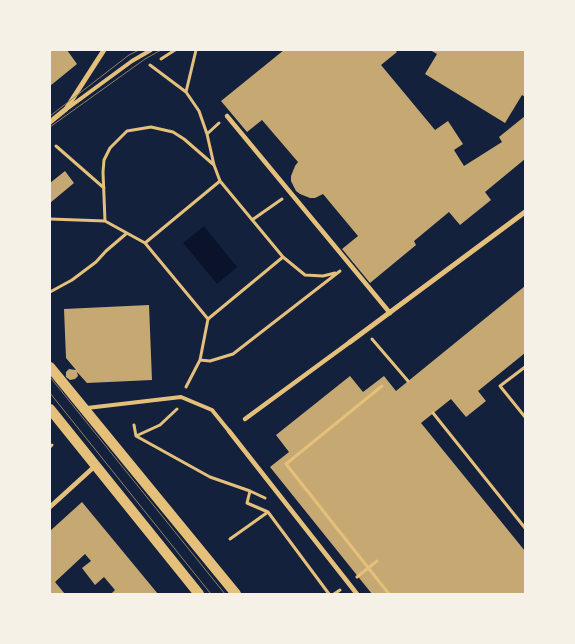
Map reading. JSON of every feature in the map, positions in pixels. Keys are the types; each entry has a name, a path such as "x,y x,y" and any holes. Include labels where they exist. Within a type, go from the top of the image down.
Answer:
{"main road":[{"path":"50,367 236,594"},
{"path":"50,409 199,594"}],"street":[{"path":"50,122 66,109 104,50"},
{"path":"227,116 390,313"},
{"path":"245,419 525,212"},
{"path":"229,431 357,594"},
{"path":"50,507 96,466"}],"lane":[{"path":"66,109 132,61 151,50"},
{"path":"83,408 181,397 212,410 229,431"}],"path":[{"path":"186,92 196,50"},
{"path":"150,65 186,92 199,111 220,181 283,257 305,275 323,276 339,272 233,354 210,361 200,360"},
{"path":"207,134 217,125"},
{"path":"105,221 104,160 110,148 127,131 152,127 173,132 214,165"},
{"path":"56,146 104,188"},
{"path":"145,243 220,181"},
{"path":"252,220 281,200"},
{"path":"50,219 105,221 145,243 208,320"},
{"path":"50,292 72,280 96,262 106,250 127,233"},
{"path":"196,366 200,360 208,320 283,257"},
{"path":"365,331 408,381"},
{"path":"525,367 500,386 525,417"},
{"path":"382,386 286,464 389,594"},
{"path":"433,413 525,528"},
{"path":"136,436 160,425 170,417"},
{"path":"134,425 136,436"},
{"path":"136,436 210,477 250,490 247,502 268,512 329,594"},
{"path":"230,539 268,512"},
{"path":"358,577 377,561"}],"water":[{"path":"204,226 237,267 217,284 183,243"}],"building":[{"path":"50,50 67,50 77,64 50,86"},
{"path":"284,50 395,50 397,52 381,65 435,130 448,121 463,144 454,150 464,166 502,142 499,137 525,116 525,159 485,192 491,200 460,225 449,212 414,241 416,245 370,283 342,249 358,236 323,194 310,198 296,191 291,181 291,176 298,162 262,120 247,132 221,101"},
{"path":"430,50 525,50 525,97 522,95 505,123 425,74 437,54"},
{"path":"65,171 74,183 50,203 50,183"},
{"path":"525,286 525,353 478,391 486,401 466,417 451,399 421,423 525,551 525,594 372,594 270,467 289,452 276,435 350,376 363,392 384,376 396,391"},
{"path":"149,305 152,380 87,383 77,372 78,376 75,379 70,380 66,377 66,372 69,369 76,370 66,358 64,309"},
{"path":"82,502 158,594 111,594 115,590 104,577 95,585 82,568 91,561 85,554 55,582 65,594 50,594 50,531"}],"tram line":[{"path":"50,116 129,55 139,50"},
{"path":"50,127 145,59 161,50"},
{"path":"50,377 225,594"},
{"path":"50,393 211,594"}]}
